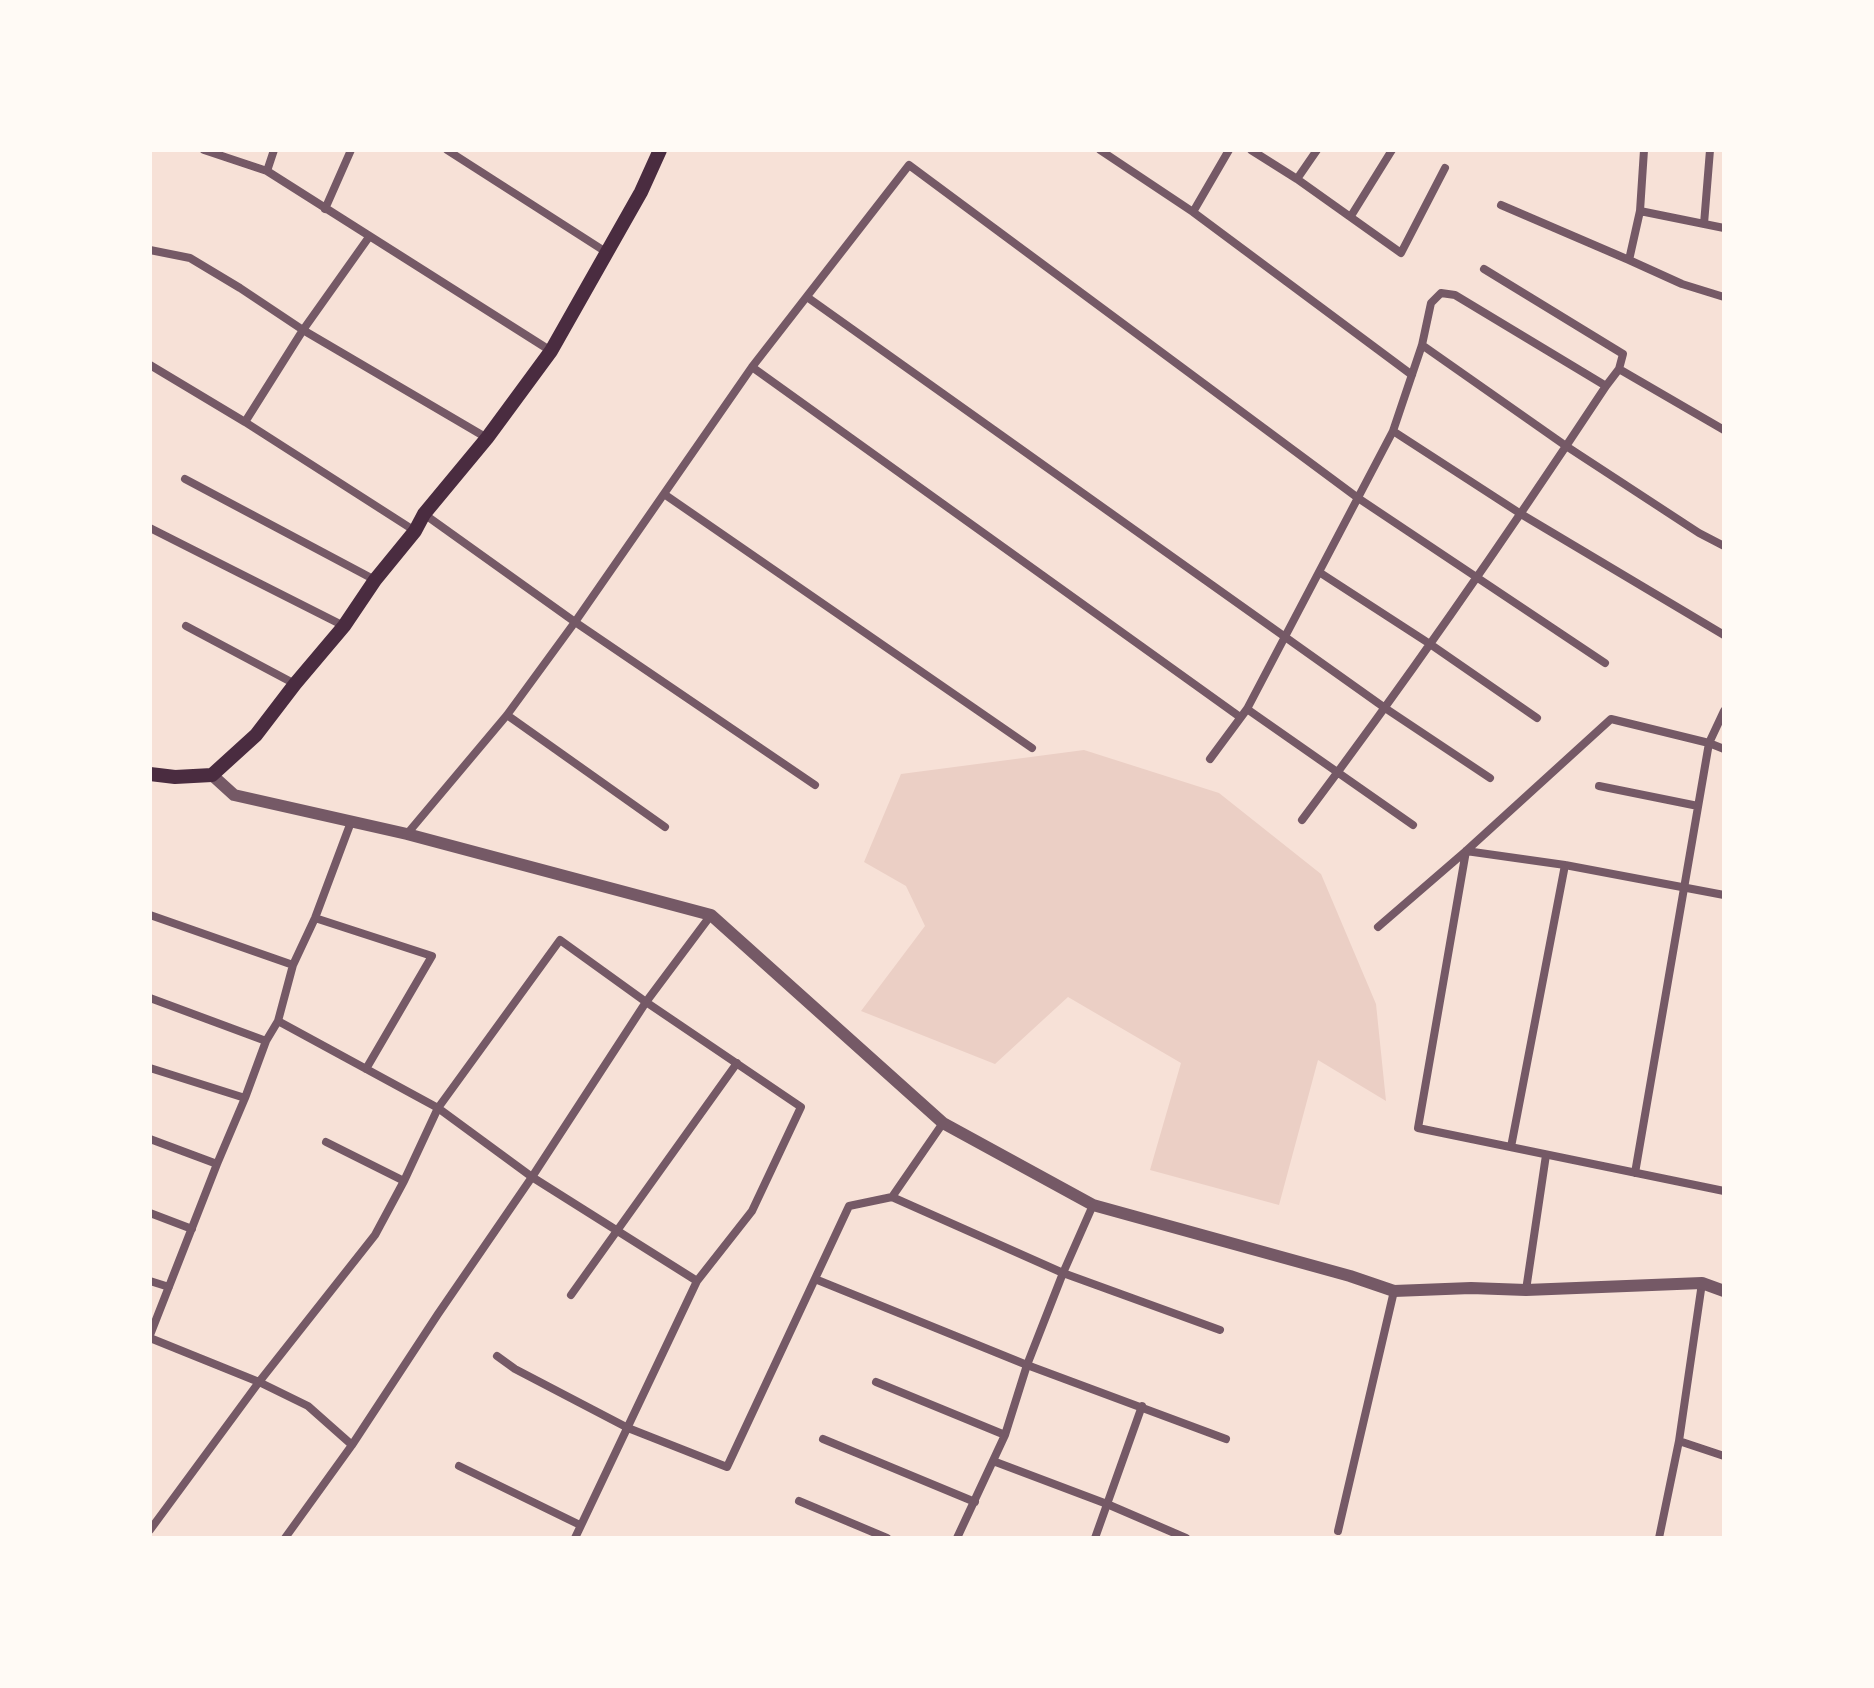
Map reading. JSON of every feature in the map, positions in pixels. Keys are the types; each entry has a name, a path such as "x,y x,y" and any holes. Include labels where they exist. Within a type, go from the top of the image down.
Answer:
{"main road":[{"path":"150,774 175,777 212,775 256,735 344,626 375,580 415,531 424,514 487,438 551,351 641,192 660,150"}],"street":[{"path":"204,150 267,171 551,351"},
{"path":"267,171 274,150"},
{"path":"325,209 351,150"},
{"path":"447,150 606,252"},
{"path":"1100,150 1193,212 1412,375"},
{"path":"1193,212 1229,150"},
{"path":"1251,150 1401,253 1445,168"},
{"path":"1297,179 1317,150"},
{"path":"1351,216 1392,150"},
{"path":"1629,260 1640,211 1644,150"},
{"path":"1704,224 1710,150"},
{"path":"407,834 507,715 752,367 909,165 1358,498 1605,663"},
{"path":"1501,205 1682,284 1724,297"},
{"path":"1640,211 1724,228"},
{"path":"245,422 303,330 369,237"},
{"path":"150,250 190,258 303,330 487,438"},
{"path":"1302,820 1430,644 1619,369 1623,354 1484,269"},
{"path":"1210,759 1247,709 1393,431 1422,345 1431,303 1441,293 1455,295 1606,386"},
{"path":"807,297 1385,708 1490,778"},
{"path":"1422,345 1566,446 1724,546"},
{"path":"150,365 415,531"},
{"path":"752,367 1240,717"},
{"path":"1619,369 1724,430"},
{"path":"1393,431 1521,514 1724,635"},
{"path":"185,479 375,580"},
{"path":"664,494 1032,748"},
{"path":"424,514 575,622 815,785"},
{"path":"150,528 344,626"},
{"path":"1319,572 1537,718"},
{"path":"186,626 295,684"},
{"path":"1247,709 1413,825"},
{"path":"1635,1173 1709,743 1724,711"},
{"path":"507,715 665,827"},
{"path":"1378,927 1611,719 1724,749"},
{"path":"212,775 234,795 407,834 711,915 943,1123 1093,1205 1394,1291 1471,1288 1526,1290 1702,1283 1724,1291"},
{"path":"1599,786 1698,806"},
{"path":"351,822 315,918 293,965 278,1021 266,1041 150,1337 308,1406 352,1445"},
{"path":"1466,851 1565,865 1724,895"},
{"path":"1466,851 1418,1128 1724,1191"},
{"path":"1511,1147 1565,865"},
{"path":"150,915 293,965"},
{"path":"285,1538 352,1445 646,1002 711,915"},
{"path":"315,918 432,956 366,1069"},
{"path":"150,1530 259,1382 375,1235 438,1108 560,940 801,1107 752,1211 697,1281 575,1538"},
{"path":"150,998 266,1041"},
{"path":"278,1021 438,1108 532,1177 697,1281"},
{"path":"571,1295 737,1063"},
{"path":"150,1068 245,1098"},
{"path":"892,1197 943,1123"},
{"path":"150,1139 217,1164"},
{"path":"326,1142 404,1181"},
{"path":"1526,1290 1546,1155"},
{"path":"497,1356 515,1369 628,1428 727,1467 849,1206 892,1197 1063,1273 1220,1330"},
{"path":"957,1538 1005,1435 1027,1365 1093,1205"},
{"path":"150,1213 192,1229"},
{"path":"815,1279 1027,1365 1226,1439"},
{"path":"150,1281 169,1287"},
{"path":"1662,1537 1702,1283"},
{"path":"1338,1531 1394,1291"},
{"path":"876,1382 1005,1435"},
{"path":"1095,1538 1142,1406"},
{"path":"823,1439 975,1502"},
{"path":"1679,1441 1724,1456"},
{"path":"993,1461 1186,1538"},
{"path":"459,1466 580,1525"},
{"path":"799,1501 887,1538"}],"shaded area":[{"path":"1084,750 1219,793 1321,874 1376,1004 1386,1101 1318,1060 1279,1205 1150,1170 1181,1063 1068,997 995,1064 861,1011 925,926 906,886 864,862 901,774"}]}
